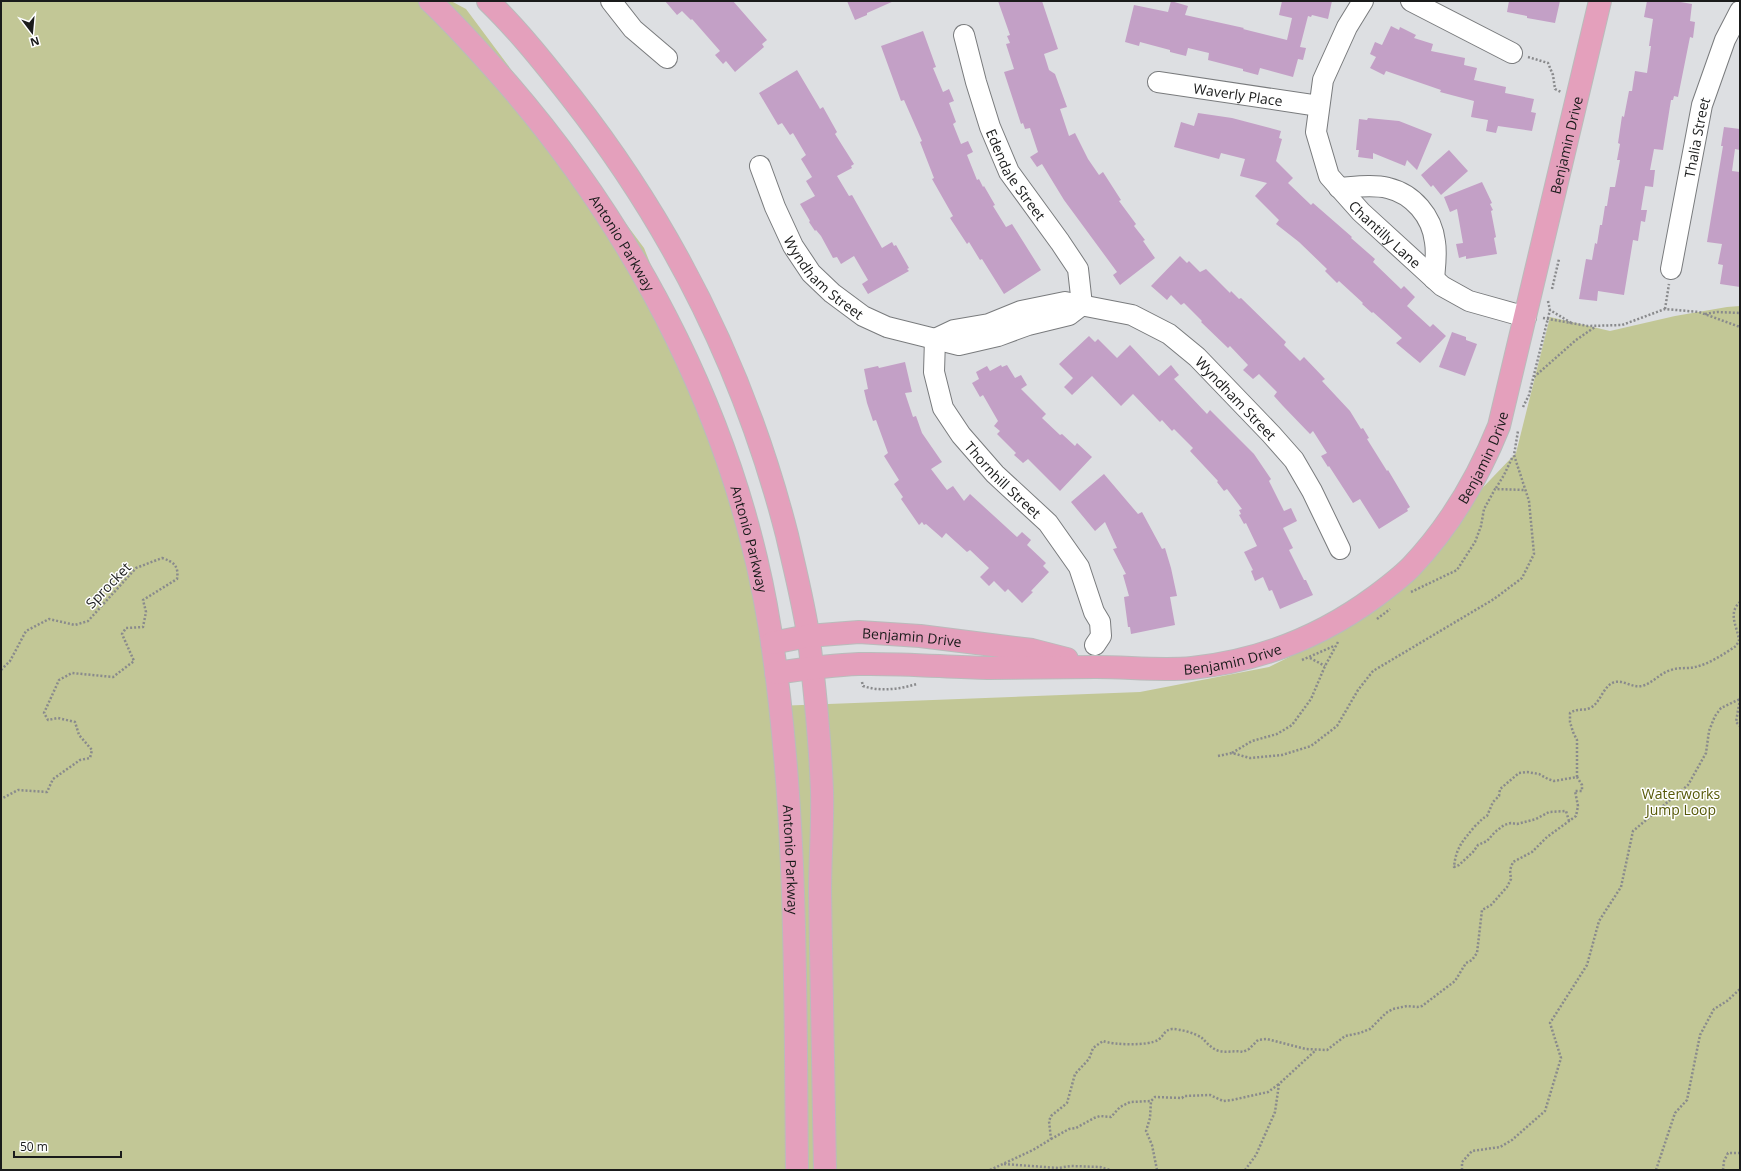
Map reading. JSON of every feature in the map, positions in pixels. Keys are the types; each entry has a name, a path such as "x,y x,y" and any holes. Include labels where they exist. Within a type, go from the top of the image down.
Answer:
{"main road":[{"name":"Antonio Parkway","path":"430,1 488,61 537,118 608,216 639,267 674,332 717,432 750,533 772,643 786,763 795,953 797,1170"},
{"name":"Antonio Parkway","path":"488,1 545,65 595,128 640,192 678,258 716,335 752,421 776,492 796,573 808,636 818,731 822,793 820,892 824,1040 825,1170"},
{"name":"Benjamin Drive","path":"776,673 859,664 988,668 1190,668 1253,657 1286,646 1327,628 1360,608 1389,586 1411,567 1448,522 1470,488 1486,459 1499,426 1600,1"},
{"name":"Benjamin Drive","path":"772,643 808,636 859,632 920,636 1032,650 1098,667"}],"street":[{"path":"611,1 633,29 667,58"},
{"name":"Chantilly Lane","path":"1363,1 1347,28 1323,80 1316,132 1329,176 1360,212 1442,286 1469,301 1526,317"},
{"path":"1411,1 1512,52"},
{"name":"Thalia Street","path":"1671,269 1702,105 1725,40 1740,11"},
{"name":"Edendale Street","path":"964,35 976,82 990,127 1009,172 1078,269 1082,305"},
{"name":"Waverly Place","path":"1158,82 1319,106"},
{"name":"Wyndham Street","path":"760,166 775,207 793,246 811,274 832,293 863,316 887,327 913,335 959,345 998,336 1028,325 1069,315 1082,305 1132,315 1169,334 1223,383 1294,460 1312,491 1340,549"},
{"name":"Chantilly Lane","path":"1339,188 1387,187 1401,192 1415,201 1431,227 1435,241 1434,279"},
{"name":"Thornhill Street","path":"935,339 934,372 943,408 961,435 995,474 1048,523 1079,567 1094,612 1088,621 1089,636 1095,645 1098,667"}],"path":[{"path":"1512,52 1548,63 1553,75 1555,89 1576,100"},
{"path":"1551,290 1559,256"},
{"path":"1665,309 1671,269"},
{"path":"1521,412 1529,395 1549,318 1550,310 1548,302 1550,296"},
{"path":"1526,317 1549,318 1573,324 1596,326 1622,325 1665,309 1699,312 1740,328"},
{"path":"1550,310 1573,324"},
{"path":"1704,314 1717,312 1740,312"},
{"path":"1534,377 1576,340 1596,326"},
{"path":"1495,489 1514,455 1518,429"},
{"path":"1232,753 1250,758 1282,755 1311,746 1337,726 1358,690 1373,671 1428,640 1458,619 1494,599 1522,578 1534,554 1529,501 1514,455"},
{"name":"Sprocket","path":"1,670 10,661 26,631 49,619 75,625 88,621 136,568 162,558 173,562 178,571 177,579 143,600 146,612 143,627 126,628 122,634 134,661 113,677 72,673 59,680 44,713 48,720 58,718 75,722 79,735 92,750 90,758 80,760 53,779 47,792 18,790 1,799"},
{"path":"1051,1139 1049,1121 1051,1116 1067,1103 1075,1074 1089,1059 1093,1048 1103,1041 1124,1045 1150,1043 1158,1040 1164,1032 1172,1029 1196,1035 1215,1050 1220,1051 1238,1050 1243,1052 1249,1050 1258,1040 1267,1039 1316,1050 1327,1050 1344,1036 1360,1033 1370,1028 1386,1013 1399,1006 1417,1008 1422,1006 1455,980 1466,963 1472,960 1477,953 1482,910 1491,905 1507,887 1511,879 1510,870 1513,862 1532,852 1546,836 1576,816 1578,811 1575,791 1582,791 1582,786 1577,776 1578,740 1573,732 1570,722 1570,713 1580,709 1589,709 1613,682 1635,687 1643,686 1661,674 1672,669 1695,667 1736,646 1739,641 1738,632 1734,624 1734,612 1736,606 1740,602"},
{"path":"1218,756 1232,753 1252,741 1277,734 1292,725 1311,699 1334,646"},
{"path":"1310,657 1325,666"},
{"path":"1740,698 1736,722 1740,726"},
{"path":"1462,1170 1462,1162 1472,1151 1500,1147 1512,1140 1546,1110 1561,1058 1550,1023 1587,965 1599,921 1621,887 1633,831 1688,785 1706,753 1709,731 1715,716 1722,708 1740,698"},
{"path":"1569,821 1566,811 1556,811 1549,812 1531,820 1504,825 1487,841 1478,845 1460,865 1454,867 1458,849 1464,837 1480,819 1487,816 1493,802 1499,796 1500,789 1519,773 1527,772 1539,774 1548,780 1554,781 1577,776"},
{"path":"1656,1170 1675,1113 1686,1100 1700,1035 1714,1009 1727,1001 1740,989"},
{"path":"990,1170 1033,1150 1069,1129 1076,1128 1094,1118 1100,1116 1111,1117 1120,1107 1130,1102 1151,1100 1155,1098 1182,1098 1184,1096 1210,1095 1222,1101 1268,1092 1279,1084 1316,1050"},
{"path":"1245,1170 1256,1155 1275,1112 1279,1084"},
{"path":"1151,1100 1150,1118 1146,1131 1152,1145 1157,1170"},
{"path":"1723,1170 1724,1161 1728,1153 1740,1153"},
{"path":"1003,1164 1058,1168 1071,1166 1100,1166 1110,1170"}],"green space":[{"name":"Waterworks Jump Loop","path":"1,1 451,1 466,9 644,248 756,529 776,706 1140,692 1269,667 1348,628 1516,453 1550,317 1610,331 1675,316 1740,306 1740,1170 1,1170"}],"building":[{"path":"665,1 733,1 767,40 762,44 764,47 735,72 726,61 723,64 715,55 720,51 692,19 691,20 682,11 677,15"},
{"path":"847,1 894,1 855,20"},
{"path":"998,1 1042,1 1058,49 1044,54 1049,70 1055,74 1067,107 1060,109 1069,136 1075,133 1088,159 1099,175 1103,172 1121,200 1119,201 1136,224 1134,226 1145,240 1143,241 1155,258 1120,285 1113,275 1117,272 1064,200 1042,164 1037,167 1030,157 1038,152 1030,128 1025,129 1023,123 1021,124 1004,72 1014,69 1006,44 1010,43 1007,36 1010,35"},
{"path":"1171,1 1188,6 1185,15 1244,28 1243,29 1287,40 1292,18 1279,15 1282,1 1332,1 1328,19 1312,15 1311,17 1308,16 1300,47 1306,48 1303,60 1298,59 1293,77 1260,68 1258,75 1243,71 1243,69 1208,60 1209,53 1188,48 1186,56 1140,42 1139,46 1125,42 1134,5 1168,12"},
{"path":"1509,1 1560,1 1555,23 1527,18 1527,16 1507,12"},
{"path":"1647,1 1675,1 1692,4 1690,21 1695,22 1693,38 1690,37 1678,97 1674,96 1673,100 1671,100 1663,150 1654,149 1650,170 1655,170 1653,187 1645,186 1641,210 1647,210 1645,222 1641,221 1638,241 1633,240 1624,295 1598,291 1597,301 1579,299 1586,259 1592,260 1595,243 1597,244 1600,225 1602,225 1605,206 1607,206 1610,187 1615,187 1620,160 1617,160 1622,116 1624,117 1629,91 1632,91 1635,71 1647,73 1653,19 1644,17"},
{"path":"1391,26 1399,30 1400,27 1416,35 1414,38 1433,44 1431,51 1465,58 1464,65 1477,68 1474,80 1506,87 1505,93 1534,99 1531,112 1536,113 1532,131 1498,126 1496,133 1486,131 1488,120 1471,117 1474,101 1440,92 1441,90 1386,71 1384,75 1370,68 1376,57 1370,54 1375,42 1382,45"},
{"path":"923,31 936,67 933,68 943,92 949,89 954,101 949,103 956,122 953,124 961,144 968,141 973,152 967,155 977,180 979,179 983,187 984,186 995,205 993,206 1006,227 1012,224 1041,270 1004,294 982,259 980,260 969,242 967,244 950,218 953,216 932,179 934,178 920,142 922,141 904,100 901,101 881,46"},
{"path":"797,70 820,109 823,107 837,132 835,134 854,164 851,166 852,168 837,176 849,196 852,195 882,248 892,242 894,246 896,245 909,268 907,269 909,271 868,294 862,284 868,280 854,256 841,264 837,257 833,258 821,236 816,230 815,231 809,222 810,221 800,204 815,196 806,181 812,177 801,159 806,155 793,133 790,135 782,123 778,125 759,93"},
{"path":"1198,113 1232,118 1281,131 1279,138 1282,139 1276,161 1293,178 1288,183 1311,205 1313,203 1352,237 1351,238 1375,259 1373,262 1401,289 1404,286 1415,297 1407,306 1430,327 1433,324 1446,336 1420,363 1396,343 1402,338 1362,304 1363,303 1339,281 1337,283 1325,271 1327,269 1299,242 1276,224 1279,220 1255,196 1267,183 1240,176 1245,159 1221,153 1219,159 1174,147 1181,122 1194,126"},
{"path":"1368,118 1399,121 1432,134 1417,170 1407,160 1405,166 1373,153 1373,159 1358,157 1359,150 1356,150 1359,119 1367,120"},
{"path":"1724,127 1740,129 1740,150 1735,149 1732,171 1740,172 1740,287 1720,284 1723,265 1718,264 1722,244 1707,242 1723,146 1721,146"},
{"path":"1449,150 1468,171 1441,195 1433,185 1431,187 1421,175"},
{"path":"1482,182 1492,203 1490,204 1493,210 1491,211 1496,237 1494,238 1497,254 1466,259 1466,256 1459,258 1456,244 1463,243 1457,209 1450,212 1444,197"},
{"path":"1180,256 1187,263 1189,261 1200,272 1206,269 1230,293 1231,291 1239,299 1241,298 1286,342 1284,345 1300,361 1304,357 1325,379 1322,381 1350,411 1361,429 1363,428 1369,438 1367,439 1410,507 1407,509 1408,511 1379,529 1360,499 1353,503 1329,466 1328,467 1321,456 1327,453 1313,431 1310,434 1283,406 1274,396 1277,392 1259,374 1253,379 1243,370 1248,365 1230,346 1228,348 1201,322 1202,321 1184,303 1181,305 1171,295 1167,300 1151,286"},
{"path":"1452,332 1466,337 1466,340 1477,344 1465,376 1439,367"},
{"path":"1089,336 1095,342 1098,339 1117,358 1130,345 1159,376 1171,365 1179,375 1174,379 1207,414 1210,410 1254,454 1271,479 1269,481 1284,511 1291,508 1297,521 1283,528 1293,548 1289,550 1313,595 1280,609 1272,590 1269,591 1263,577 1255,581 1251,571 1253,570 1244,552 1257,546 1246,523 1244,524 1239,515 1241,514 1239,510 1242,509 1227,489 1224,491 1217,482 1218,481 1190,451 1193,448 1174,429 1172,431 1162,420 1160,422 1133,394 1121,406 1092,376 1072,395 1064,387 1073,378 1059,364"},
{"path":"905,362 912,392 905,393 913,417 916,416 922,433 942,462 931,469 947,490 953,486 964,501 970,494 1017,537 1022,532 1031,540 1027,545 1046,563 1043,566 1049,572 1022,603 1008,589 1005,592 994,581 989,586 980,577 989,568 970,550 967,552 946,533 942,538 926,524 924,525 922,522 919,525 901,499 903,497 894,484 899,480 884,456 888,453 876,420 873,421 867,403 864,390 868,389 864,369 878,366 879,368"},
{"path":"1001,365 1002,367 1007,365 1015,378 1021,375 1027,385 1021,389 1046,414 1042,418 1060,435 1062,434 1075,446 1077,443 1092,457 1060,491 1028,459 1023,463 1014,455 1016,453 997,434 1000,431 994,426 998,421 983,395 980,397 972,383 979,379 976,372 987,366 990,371"},
{"path":"1104,474 1138,514 1142,512 1162,549 1165,548 1177,596 1170,597 1175,625 1131,634 1130,627 1128,627 1124,597 1129,596 1123,575 1126,574 1113,549 1117,548 1105,522 1095,531 1071,502"}]}
